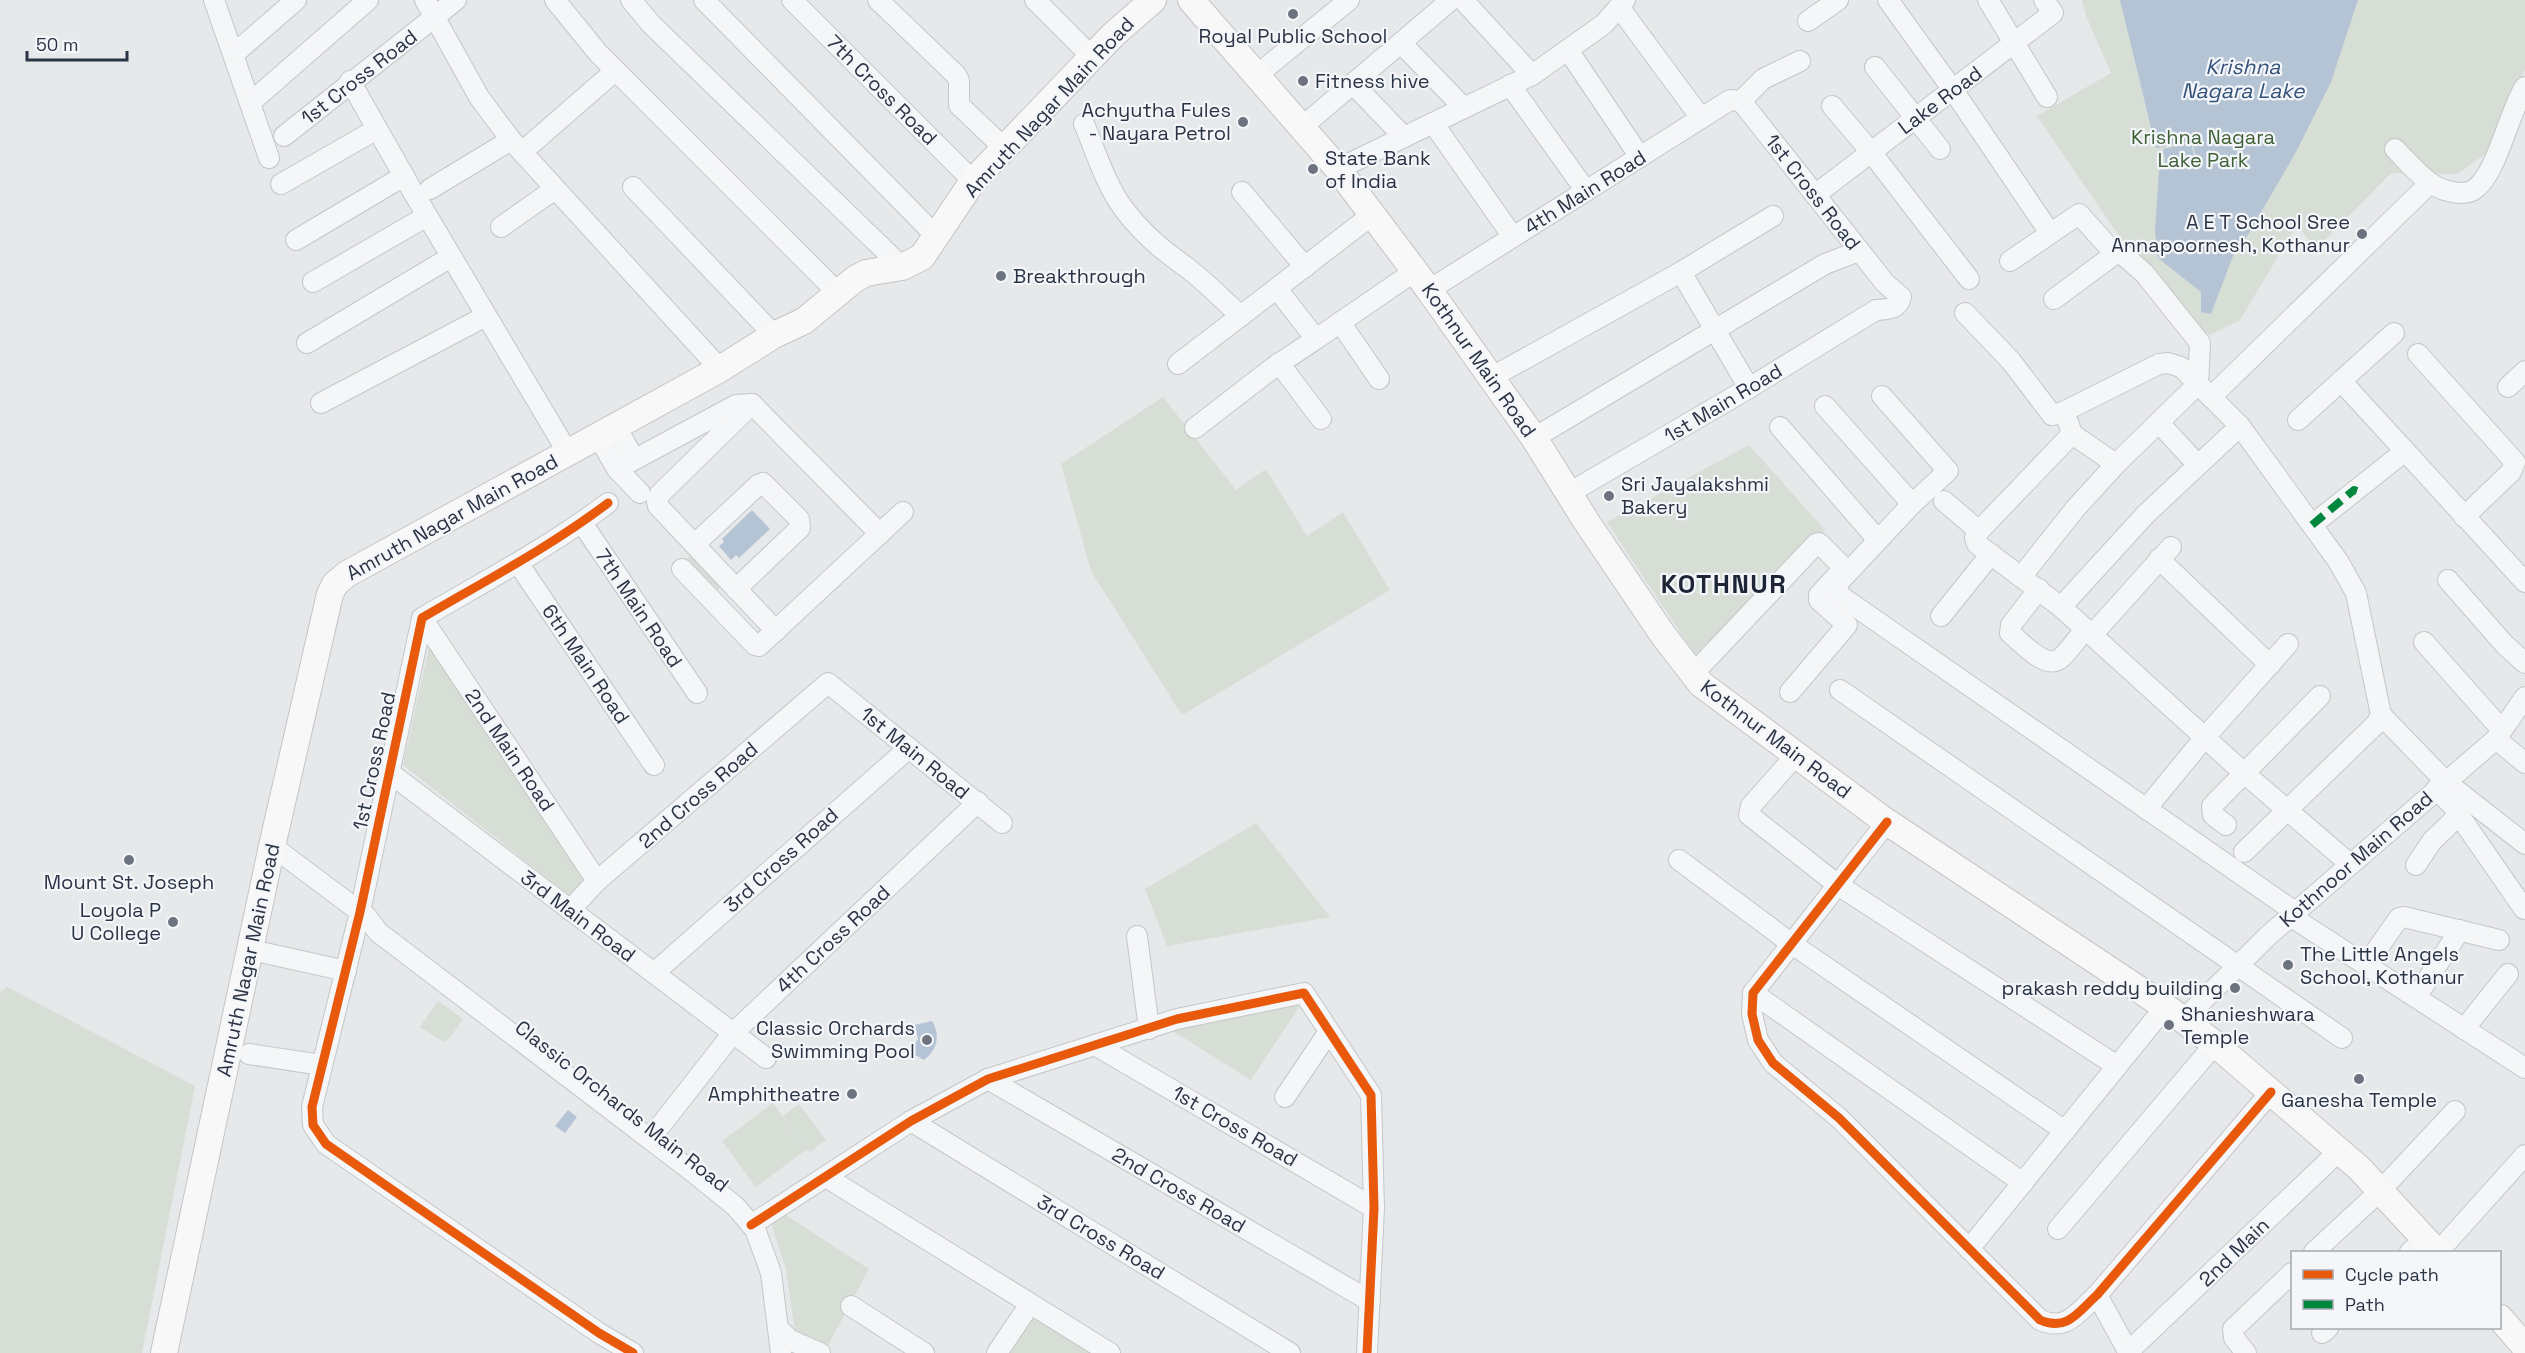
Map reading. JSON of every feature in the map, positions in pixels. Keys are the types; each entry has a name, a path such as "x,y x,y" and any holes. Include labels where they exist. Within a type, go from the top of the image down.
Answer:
{"main road":[{"name":"Amruth Nagar Main Road","path":"164,1353 272,846 330,594 335,584 347,574 804,321 855,279 866,273 902,267 922,257 973,181 1092,57 1153,0"},
{"name":"Kothnur Main Road","path":"1191,0 1338,169 1422,280 1534,438 1663,635 1693,674 1716,697 1887,822 2174,1014 2215,1044 2339,1151 2380,1191 2427,1249"}],"street":[{"path":"214,0 269,158"},
{"path":"234,54 296,0"},
{"path":"250,103 368,0"},
{"path":"425,0 479,97 516,146 720,369"},
{"name":"1st Cross Road","path":"284,136 350,81 456,0"},
{"path":"555,0 615,71 838,293"},
{"path":"631,0 651,24 902,267"},
{"path":"704,0 937,237"},
{"name":"7th Cross Road","path":"792,0 973,181"},
{"path":"878,0 956,75 959,81 959,105 1004,148"},
{"path":"1035,0 1092,57"},
{"path":"1257,75 1349,0"},
{"path":"1302,127 1451,0"},
{"path":"1463,0 1532,75"},
{"path":"1808,21 1838,0"},
{"path":"1888,0 1953,90 2050,233"},
{"path":"1988,0 2047,97"},
{"name":"Lake Road","path":"1815,195 2053,13 2044,0"},
{"path":"1338,169 1532,75 1604,24 1622,4 1701,118"},
{"path":"1401,43 1464,108"},
{"path":"1568,50 1640,157"},
{"path":"1742,101 1763,79 1800,61"},
{"path":"1875,67 1940,149"},
{"path":"430,189 516,146 615,71"},
{"path":"350,81 451,257 568,453"},
{"path":"1353,84 1404,137"},
{"path":"1510,85 1586,191"},
{"path":"2395,149 2430,183 2441,190 2474,191 2486,178 2524,91"},
{"name":"4th Main Road","path":"1195,428 1280,363 1340,322 1512,237 1730,100 1742,101"},
{"name":"1st Cross Road","path":"1742,101 1885,283 1901,297 1900,303 1894,308 1876,310"},
{"path":"1832,106 1871,152 1969,279"},
{"path":"1433,123 1512,237"},
{"path":"1084,124 1107,180 1122,206 1138,226 1156,247 1183,265 1241,316"},
{"path":"281,184 377,129"},
{"path":"296,240 404,176"},
{"path":"2021,577 2075,509 2116,464 2430,183"},
{"path":"633,187 774,336"},
{"path":"501,227 555,189"},
{"path":"1242,192 1305,267"},
{"path":"2010,261 2079,214 2115,254"},
{"path":"1178,364 1372,215"},
{"path":"313,282 427,216"},
{"path":"1492,377 1681,272 1773,216"},
{"path":"1534,438 1825,264 1859,250"},
{"path":"2054,299 2115,254 2120,252 2124,254 2144,273 2200,343 2203,385"},
{"path":"307,343 451,257"},
{"path":"1681,272 1749,388"},
{"path":"1277,289 1316,339"},
{"name":"1st Main Road","path":"1569,493 1749,388 1876,310"},
{"path":"1965,313 2012,361 2052,415 2064,412 2159,364 2168,363 2181,367 2203,385 2240,426 2312,525 2356,593 2381,715 2441,785 2524,909"},
{"path":"321,403 486,316"},
{"path":"1340,322 1379,379"},
{"path":"2298,420 2394,333"},
{"path":"2418,354 2515,462 2511,472 2464,517"},
{"path":"1280,363 1321,419"},
{"path":"2508,387 2525,371"},
{"path":"2341,381 2525,582"},
{"path":"1882,396 1948,471 1912,504 1840,581 1837,588 1839,595 2146,808 2366,965 2525,1068"},
{"path":"617,469 736,405 752,405 880,534"},
{"path":"752,405 660,494 657,501 658,506 776,631"},
{"path":"1825,406 1912,504"},
{"path":"2064,412 2072,434 2116,464"},
{"path":"2160,424 2198,465"},
{"path":"2061,607 2146,514 2240,426"},
{"path":"1780,427 1878,540"},
{"path":"607,431 634,459"},
{"path":"607,431 617,469 640,493"},
{"path":"2072,434 1979,531 1975,538 1977,544 2061,607 2206,736 2244,773 2350,864"},
{"path":"2312,525 2404,452"},
{"path":"695,544 758,485 763,483 800,519 800,528 736,589"},
{"path":"1944,501 1979,531"},
{"path":"422,618 518,563 582,523 608,503"},
{"path":"682,569 755,645 759,646 903,512"},
{"name":"7th Main Road","path":"582,523 697,693"},
{"path":"1693,674 1819,543 1844,568 1819,595 1819,600 1847,625 1790,692"},
{"path":"2039,590 2011,625 2010,633 2045,661 2052,662 2061,658 2089,632 2165,553 2270,665"},
{"path":"1941,616 1991,554"},
{"name":"6th Main Road","path":"518,563 654,765"},
{"path":"2448,580 2505,645 2525,663"},
{"name":"1st Cross Road","path":"422,618 364,915 346,971 322,1065 312,1107 313,1125 326,1144 599,1333 633,1353"},
{"name":"2nd Main Road","path":"422,618 597,881"},
{"path":"2424,642 2499,735 2525,763"},
{"path":"2146,808 2288,644"},
{"name":"1st Main Road","path":"828,682 1002,823"},
{"name":"2nd Cross Road","path":"570,910 597,881 828,682"},
{"path":"1840,690 2239,964 2342,1038"},
{"path":"2226,825 2213,815 2212,806 2320,696"},
{"name":"Kothnoor Main Road","path":"1969,1250 2117,1066 2174,1014 2239,964 2293,914 2499,735 2525,697"},
{"path":"2244,852 2376,724 2381,715"},
{"name":"3rd Cross Road","path":"654,973 909,748"},
{"path":"1797,754 1751,806 1749,816 1838,885 2117,1066"},
{"name":"3rd Main Road","path":"390,773 766,1058"},
{"path":"2441,785 2525,844"},
{"name":"4th Cross Road","path":"654,1135 733,1033 978,802"},
{"path":"2416,865 2432,841 2459,814"},
{"path":"1887,822 1753,993 1752,1014 1758,1040 1773,1063 1839,1118 2040,1320 2052,1326 2066,1322 2097,1295 2271,1092"},
{"name":"Classic Orchards Main Road","path":"272,846 364,915 382,923 654,1135 733,1192 756,1222 764,1223 780,1271 785,1344"},
{"path":"1680,860 1792,944 2065,1131"},
{"path":"2366,965 2399,918 2410,917 2499,940"},
{"path":"2416,997 2460,930"},
{"path":"1137,936 1149,1029"},
{"path":"265,953 346,971"},
{"path":"2464,1029 2508,974"},
{"path":"756,1222 911,1121 988,1079 1177,1019 1304,993 1328,1033 1371,1095 1374,1208 1367,1353"},
{"path":"1753,993 2023,1183"},
{"path":"1285,1097 1328,1033"},
{"path":"2058,1229 2215,1044"},
{"name":"1st Cross Road","path":"1095,1045 1374,1208"},
{"path":"249,1054 322,1065"},
{"name":"2nd Cross Road","path":"988,1079 1370,1301"},
{"path":"2315,1251 2380,1191 2455,1111"},
{"name":"3rd Cross Road","path":"911,1121 1290,1353"},
{"name":"2nd Main","path":"2128,1353 2339,1151"},
{"path":"2427,1249 2525,1155"},
{"path":"826,1178 1110,1353"},
{"path":"2246,1353 2234,1338 2233,1329 2291,1274"},
{"path":"2097,1295 2128,1353"},
{"path":"997,1353 1030,1304"},
{"path":"851,1306 924,1353"},
{"path":"785,1344 820,1353"}],"green space":[{"name":"Krishna Nagara Lake Park","path":"2082,0 2525,0 2525,70 2487,153 2457,174 2391,173 2316,249 2297,225 2240,320 2210,335 2185,319 2130,252 2037,116 2111,73 2086,16"},
{"path":"1163,397 1236,490 1266,469 1307,536 1343,512 1390,590 1182,715 1091,571 1061,464"},
{"path":"1749,445 1825,530 1695,655 1607,522"},
{"path":"694,552 724,584 714,593 683,562"},
{"path":"430,643 589,883 573,898 403,765"},
{"path":"1256,823 1330,917 1167,946 1145,889"},
{"path":"7,987 195,1086 142,1353 0,1353 0,993"},
{"path":"438,1001 463,1019 449,1039 443,1042 420,1027"},
{"path":"1301,1004 1251,1080 1168,1028"},
{"path":"773,1103 806,1149 783,1116 799,1104 826,1140 810,1152 807,1149 756,1187 722,1141"},
{"path":"784,1214 869,1269 826,1349 796,1338 786,1269 771,1223"},
{"path":"1032,1315 1092,1353 1004,1353"}],"water":[{"name":"Krishna Nagara Lake","path":"2120,0 2358,0 2331,82 2296,152 2245,240 2233,256 2211,314 2201,312 2201,292 2158,258 2155,231 2159,170 2197,161 2192,141 2156,148"},
{"path":"2191,143 2195,160 2166,166 2163,149"},
{"path":"752,510 770,529 739,558 736,555 731,560 719,546 724,542 722,539"},
{"name":"Classic Orchards Swimming Pool","path":"932,1021 937,1037 935,1047 924,1060 910,1052 918,1039 915,1025"},
{"path":"568,1110 577,1117 565,1133 555,1126"}],"marked path":[{"path":"2312,525 2354,490 2357,491"}],"cycle path":[{"path":"608,503 540,549 422,618 360,912 312,1107 313,1125 326,1144 599,1333 633,1353"},
{"path":"1887,822 1753,993 1752,1014 1758,1040 1773,1063 1839,1118 2040,1320 2058,1324 2078,1314 2097,1295 2271,1092"},
{"path":"751,1225 911,1121 988,1079 1177,1019 1304,993 1371,1095 1374,1208 1367,1353"}],"place":[{"name":"Royal Public School","path":"1293,14"},
{"name":"Fitness hive","path":"1303,81"},
{"name":"Achyutha Fules - Nayara Petrol","path":"1243,122"},
{"name":"State Bank of India","path":"1313,169"},
{"name":"A E T School Sree Annapoornesh, Kothanur","path":"2362,234"},
{"name":"Breakthrough","path":"1001,276"},
{"name":"Sri Jayalakshmi Bakery","path":"1609,496"},
{"name":"Mount St. Joseph","path":"129,860"},
{"name":"Loyola P U College","path":"173,922"},
{"name":"The Little Angels School, Kothanur","path":"2288,965"},
{"name":"prakash reddy building","path":"2235,988"},
{"name":"Shanieshwara Temple","path":"2169,1025"},
{"name":"Classic Orchards Swimming Pool","path":"927,1040"},
{"name":"Ganesha Temple","path":"2359,1079"},
{"name":"Amphitheatre","path":"852,1094"}],"district":[{"name":"KOTHNUR","path":"1724,584"}]}
